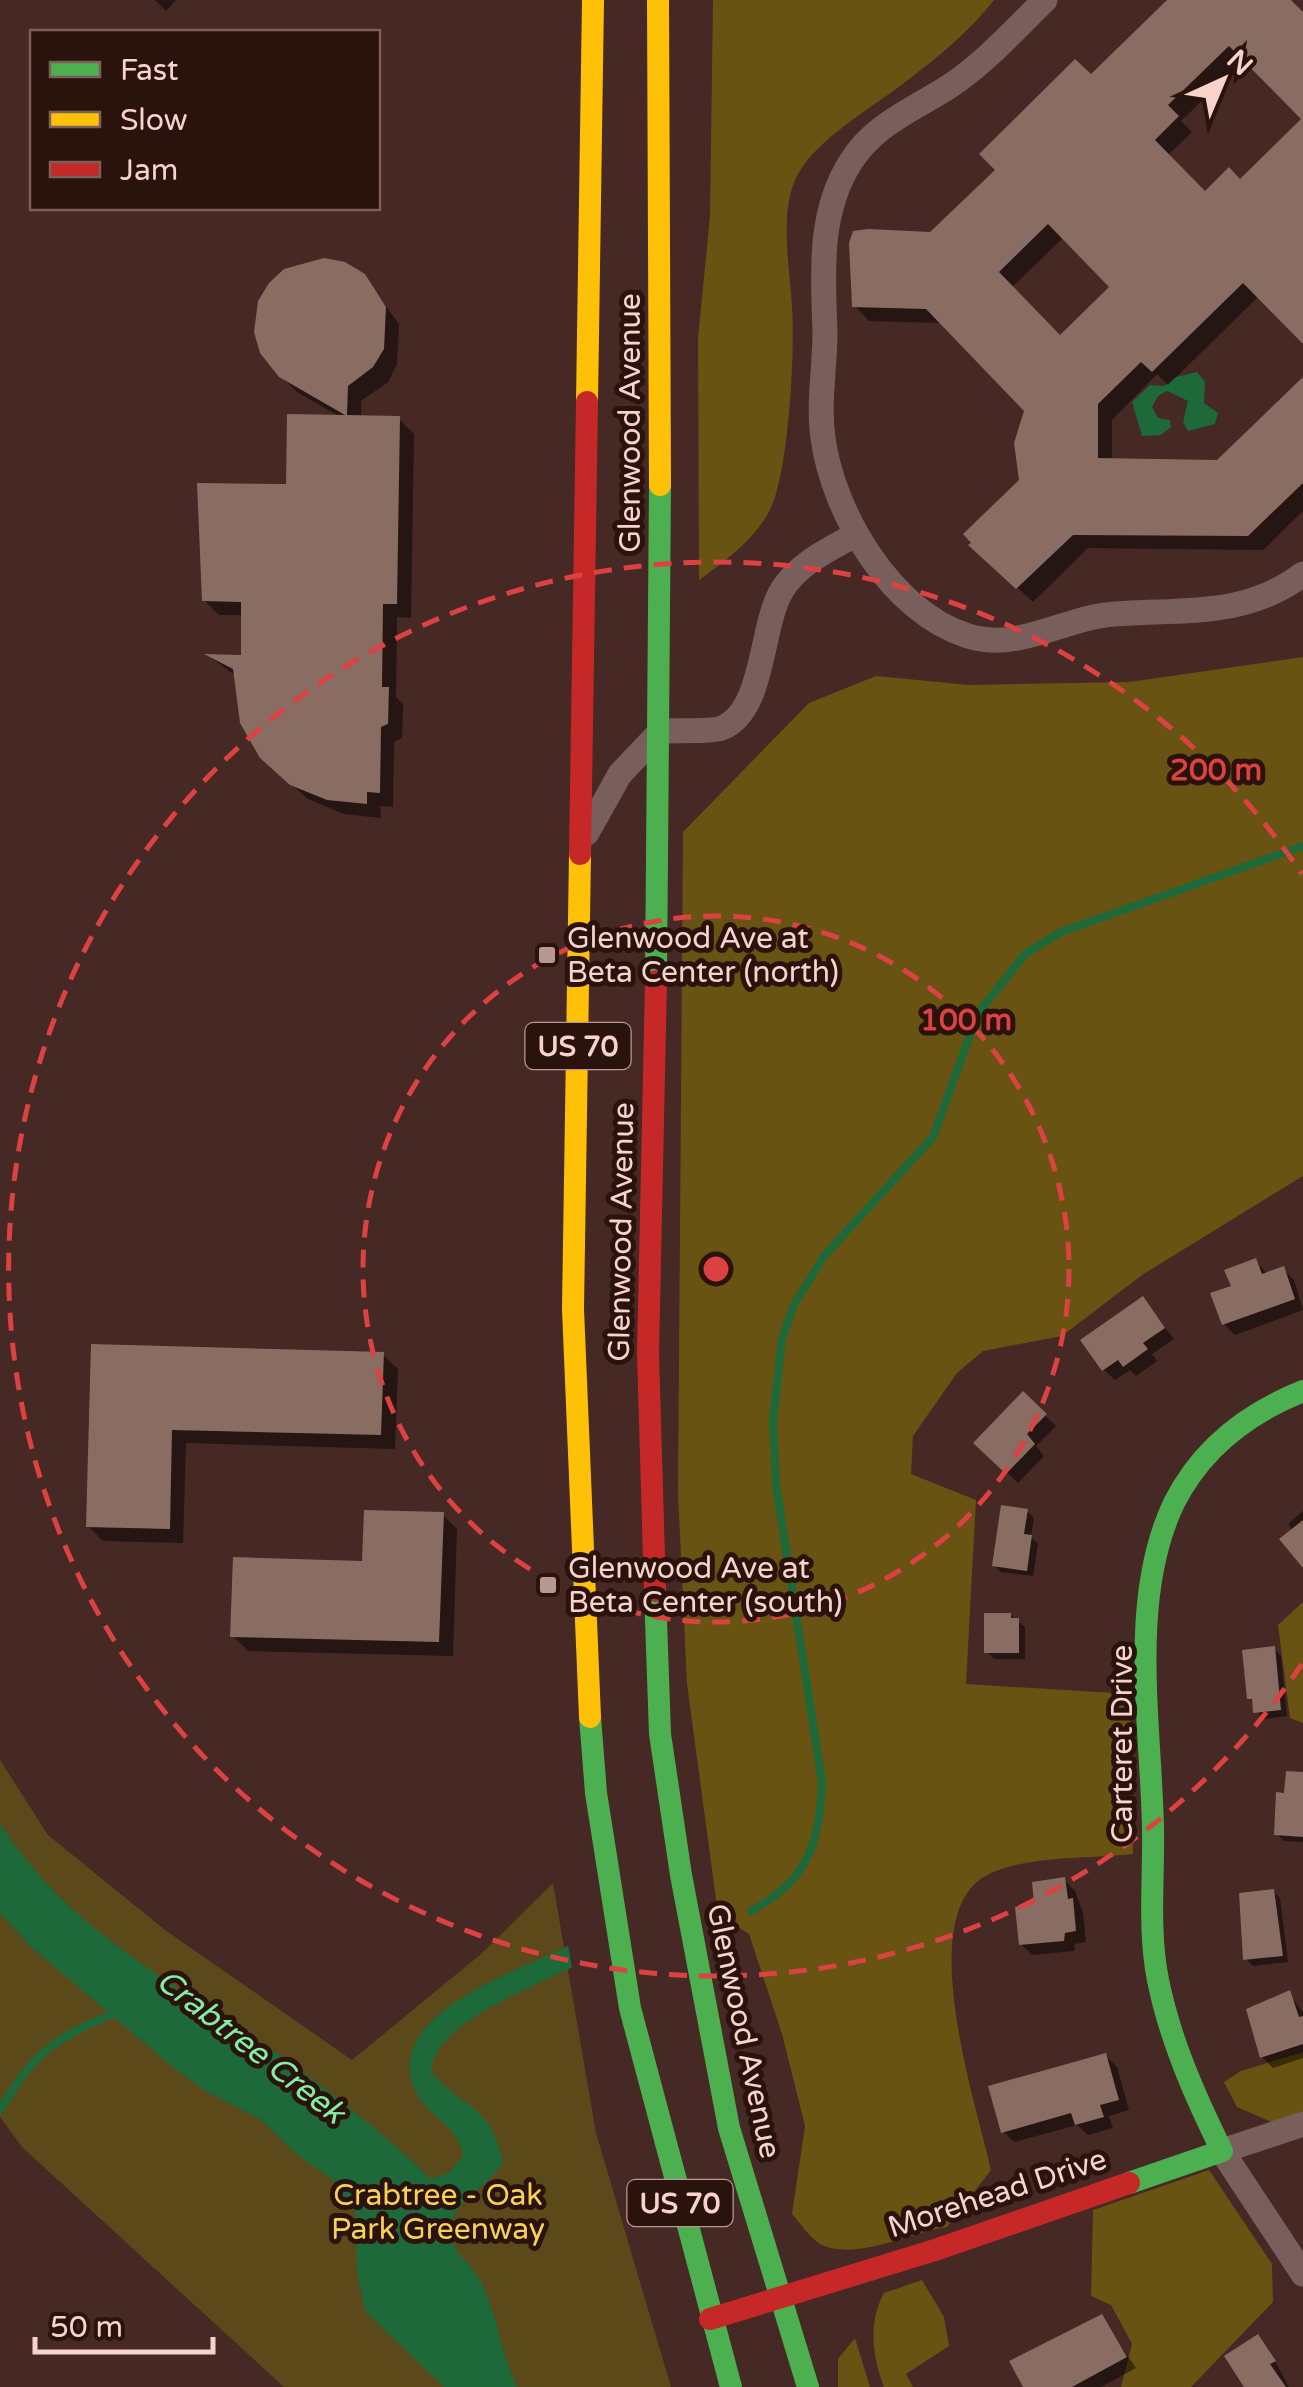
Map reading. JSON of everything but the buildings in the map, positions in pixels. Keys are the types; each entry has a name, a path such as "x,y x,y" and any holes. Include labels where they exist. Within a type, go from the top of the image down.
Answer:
{"main road":[{"name":"Glenwood Avenue","path":"593,0 572,1309 582,1639 596,1793 630,2008 730,2387"},
{"name":"Glenwood Avenue","path":"658,0 661,731 648,1354 660,1734 681,1876 729,2128 808,2387"},
{"name":"Carteret Drive","path":"1222,2151 1177,2051 1156,1974 1151,1655 1156,1552 1180,1494 1212,1447 1260,1411 1303,1392"},
{"name":"Morehead Drive","path":"710,2319 952,2244 1222,2151"}],"street":[{"path":"1045,0 951,85 893,117 869,139 836,191 824,250 822,434 830,477 855,535 919,607 946,627 993,641 1019,640 1088,616 1232,607 1270,594 1303,574"},
{"path":"581,842 620,774 661,731 722,728 741,712 752,695 783,588 818,555 855,535"},
{"name":"Morehead Drive","path":"1222,2151 1303,2124"},
{"path":"1222,2151 1303,2274"}],"green space":[{"name":"Crabtree - Oak Park Greenway","path":"0,1760 48,1835 165,1930 352,2060 481,1954 553,1883 596,2133 671,2387 284,2387 22,2147 0,2117"}],"shaded area":[{"path":"713,0 994,0 940,54 830,138 796,178 787,224 793,350 780,478 770,510 754,534 699,580 698,339 710,216"},
{"path":"1303,657 1303,1176 1142,1275 1062,1336 983,1351 957,1373 913,1436 911,1474 976,1500 966,1684 1130,1694 1133,1854 1005,1868 989,1874 966,1895 954,1927 956,2011 991,2170 947,2227 866,2248 834,2249 816,2241 792,2214 805,2126 782,2034 749,1934 718,1914 687,1684 678,1493 683,832 809,703 876,676 969,685 1129,682"},
{"path":"1303,1602 1303,1723 1290,1718 1278,1625"},
{"path":"1303,2052 1303,2113 1274,2123 1237,2107 1224,2082 1241,2071"},
{"path":"1209,2170 1272,2264 1273,2302 1191,2387 1121,2387 1132,2344 1111,2305 1091,2296 1093,2210"},
{"path":"922,2280 944,2317 949,2346 906,2374 913,2387 884,2387 874,2339 879,2304 884,2293"},
{"path":"855,2338 870,2387 838,2387 838,2359"}],"water":[{"path":"1197,372 1205,382 1204,403 1218,413 1215,424 1188,431 1183,422 1188,401 1167,391 1158,396 1152,407 1158,418 1170,420 1171,427 1161,435 1142,436 1132,402 1150,385 1164,386 1176,377"},
{"name":"Crabtree Creek","path":"0,1823 30,1864 101,1933 307,2075 431,2179 448,2173 463,2157 456,2137 415,2090 409,2063 417,2039 435,2018 460,1999 568,1946 572,1967 466,2023 436,2054 431,2072 484,2118 498,2143 503,2163 460,2207 451,2231 455,2247 477,2274 486,2295 517,2387 444,2387 365,2311 357,2273 355,2211 336,2182 296,2154 260,2119 207,2092 174,2068 31,1947 0,1913"}],"waterway":[{"path":"751,1911 798,1873 813,1842 821,1804 822,1782 776,1485 773,1420 782,1339 794,1305 824,1256 933,1137 978,1013 1025,954 1061,932 1303,846"},
{"path":"0,2110 25,2072 49,2048 120,2011"}],"traffic: fast":[{"path":"656,981 660,485"},
{"path":"1129,2183 1222,2151 1176,2046 1155,1961 1146,1663 1151,1580 1174,1503 1198,1466 1245,1422 1303,1391"},
{"path":"655,1591 660,1734 681,1875 729,2128 808,2387"},
{"path":"590,1717 596,1793 630,2008 731,2387"}],"traffic: slow":[{"path":"587,402 593,0"},
{"path":"658,0 660,485"},
{"path":"580,854 573,1309 590,1717"}],"traffic: jam":[{"path":"580,854 587,402"},
{"path":"655,1591 648,1354 656,981"},
{"path":"710,2319 935,2250 1129,2183"}],"place":[{"name":"Glenwood Ave at Beta Center (north)","path":"547,955"},
{"name":"Glenwood Ave at Beta Center (south)","path":"548,1585"}]}
